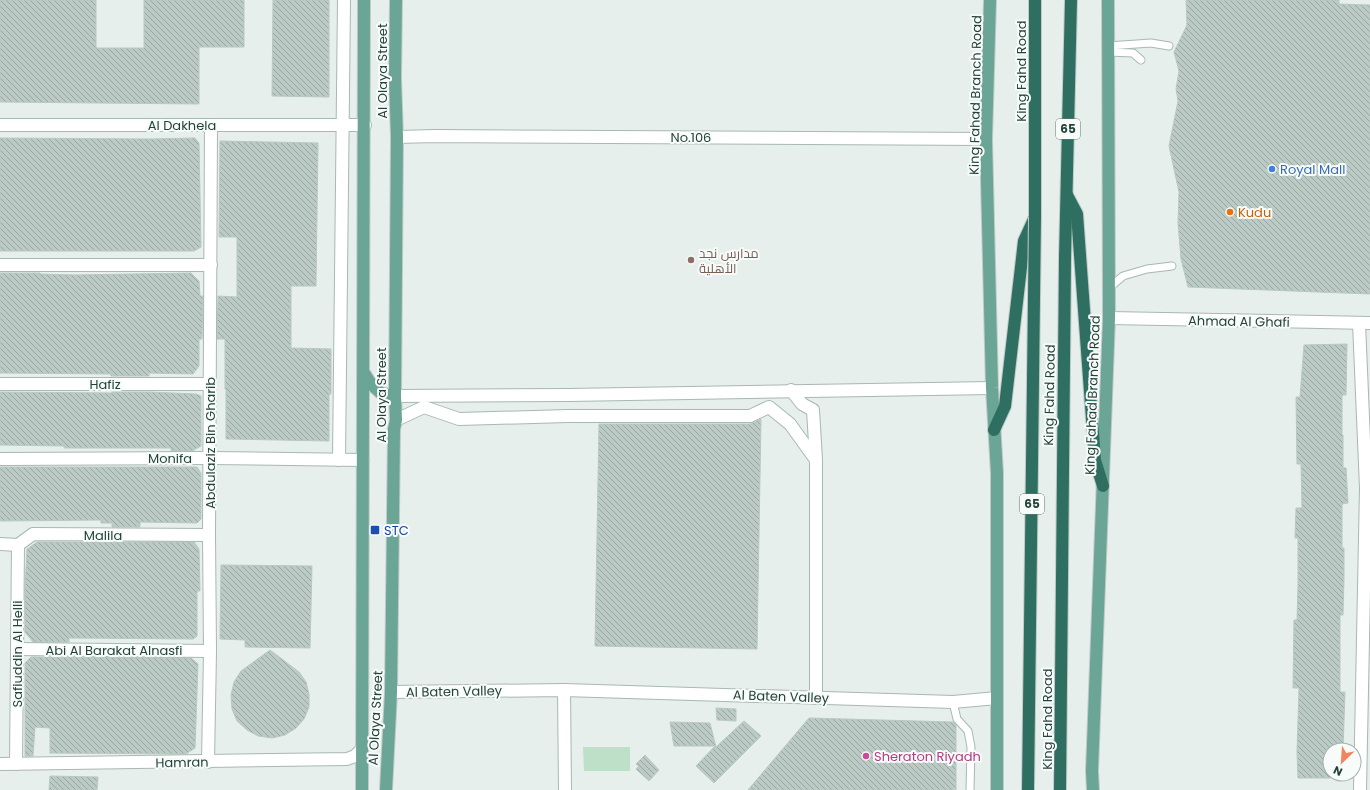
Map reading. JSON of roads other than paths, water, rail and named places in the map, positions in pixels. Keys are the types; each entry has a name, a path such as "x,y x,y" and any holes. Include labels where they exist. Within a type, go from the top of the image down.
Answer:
{"highway":[{"name":"King Fahd Road","path":"1028,790 1035,217 1035,0"},
{"name":"King Fahd Road","path":"1060,790 1065,258 1071,0"},
{"path":"1066,195 1077,214 1095,460 1103,486"},
{"path":"994,430 1005,406 1024,240 1035,217"}],"main road":[{"name":"Al Olaya Street","path":"362,790 365,125 364,0"},
{"name":"Al Olaya Street","path":"386,790 391,692 394,429 396,420 396,0"},
{"name":"King Fahad Branch Road","path":"990,0 986,139 992,388 997,481 997,698 999,786"},
{"name":"King Fahad Branch Road","path":"1093,790 1092,772 1109,318 1108,0"},
{"path":"364,373 371,384 381,393 395,396"},
{"path":"1087,790 1092,772"}],"street":[{"path":"339,460 344,0"},
{"name":"Abdulaziz Bin Gharib","path":"208,762 210,651 209,535 211,124"},
{"name":"Al Dakhela","path":"0,125 365,125"},
{"name":"No.106","path":"397,137 986,139"},
{"path":"0,265 210,265"},
{"name":"Ahmad Al Ghafi","path":"1109,318 1364,323"},
{"path":"1360,790 1368,488 1364,323"},
{"name":"Hafiz","path":"0,384 210,384"},
{"path":"395,396 569,395 791,390 992,388"},
{"path":"791,390 802,404 813,410 816,460 816,698"},
{"path":"396,420 424,407 459,419 576,416 750,416 769,407 790,424 816,460"},
{"name":"Monifa","path":"0,459 210,458 363,460"},
{"name":"Malila","path":"18,545 33,534 209,535"},
{"path":"0,544 18,545"},
{"name":"Safiuddin Al Helli","path":"16,764 18,545"},
{"name":"Abi Al Barakat Alnasfi","path":"17,649 210,651"},
{"path":"564,690 566,790"},
{"name":"Al Baten Valley","path":"391,692 564,690 953,702 997,698"},
{"name":"Hamran","path":"0,764 347,759 355,756 361,750"}],"lane":[{"path":"1108,49 1151,43 1169,46"},
{"path":"1108,49 1133,53 1141,60"},
{"path":"1109,288 1123,276 1147,269 1172,266"},
{"path":"953,702 957,719 968,731 971,747 970,790"}],"place":[{"name":"Royal Mall","path":"1272,169"},
{"name":"Kudu","path":"1230,212"},
{"name":"مدارس نجد الأهلية","path":"691,260"},
{"name":"STC","path":"375,530"},
{"name":"Sheraton Riyadh","path":"866,756"}]}
